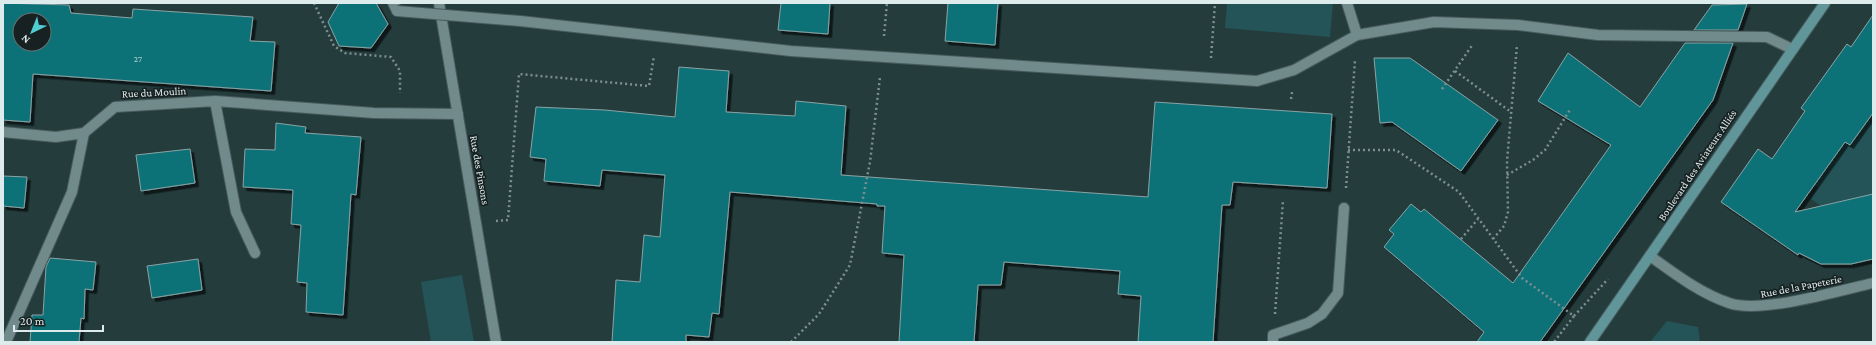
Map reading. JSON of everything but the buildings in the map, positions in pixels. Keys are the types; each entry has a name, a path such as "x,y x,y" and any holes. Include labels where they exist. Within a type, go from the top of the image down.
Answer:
{"main road":[{"name":"Boulevard des Aviateurs Alliés","path":"1590,342 1825,3"}],"street":[{"name":"Rue des Pinsons","path":"440,3 496,342"},
{"path":"1347,3 1357,35"},
{"path":"395,7 791,51 1257,81 1294,70 1357,35 1434,22 1518,25 1598,35 1767,37 1792,49"},
{"name":"Rue du Moulin","path":"84,133 115,107 215,101 374,114 458,114"},
{"path":"215,101 236,212 255,253"},
{"path":"3,132 56,137 84,133 72,192 6,342"},
{"path":"1273,339 1313,320 1322,314 1338,293 1344,208"},
{"name":"Rue de la Papeterie","path":"1650,256 1704,292 1730,303 1756,307 1873,283"}],"path":[{"path":"314,3 334,46 346,53 391,57 400,71"},
{"path":"791,342 819,314 850,265 870,162 887,3"},
{"path":"1210,78 1215,3"},
{"path":"1442,89 1487,24"},
{"path":"1493,239 1504,226 1508,212 1506,161 1512,112 1518,25"},
{"path":"1344,208 1357,35"},
{"path":"477,223 508,220 519,74 649,86 657,36"},
{"path":"1455,71 1512,112"},
{"path":"1507,175 1533,160 1545,150 1572,108"},
{"path":"1348,150 1396,150 1459,192 1522,278 1574,316 1554,342"},
{"path":"1273,339 1283,200"},
{"path":"1461,239 1478,218"}],"shaded area":[{"path":"1227,3 1333,3 1330,37 1225,28"},
{"path":"1873,113 1873,194 1821,206 1811,199 1818,188 1814,185 1845,142 1850,145"},
{"path":"462,275 474,342 431,342 421,282"},
{"path":"1667,321 1698,327 1700,342 1650,342"}]}
